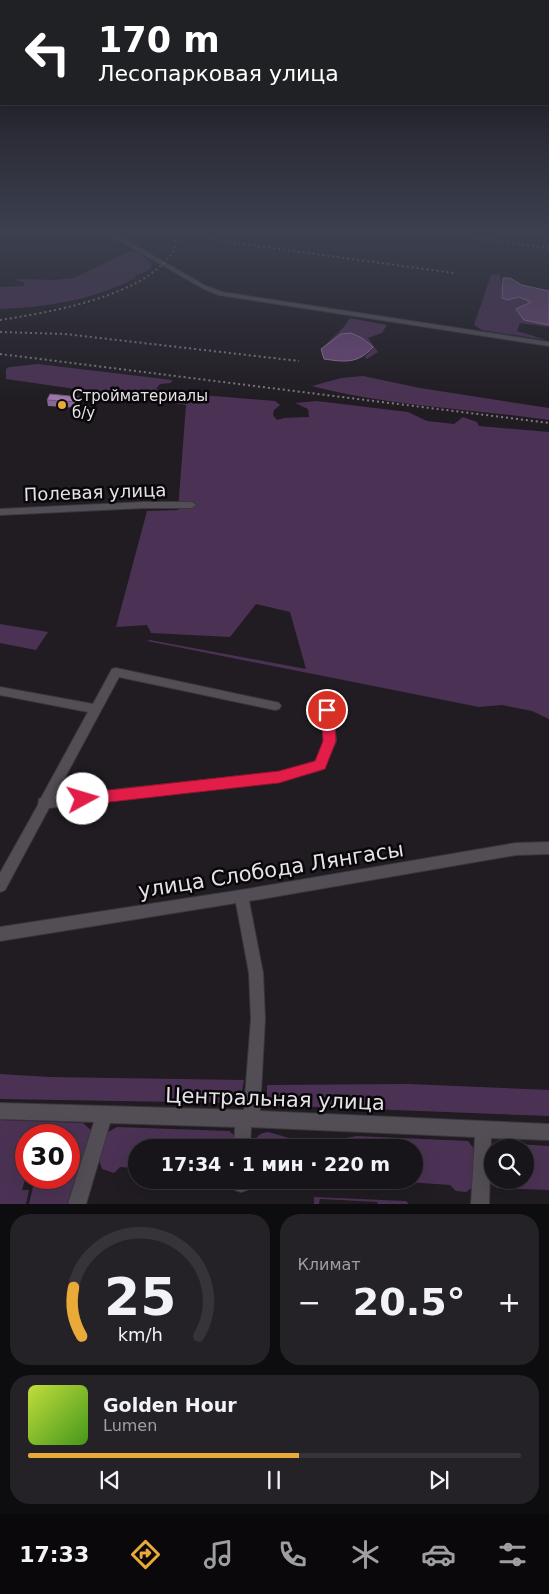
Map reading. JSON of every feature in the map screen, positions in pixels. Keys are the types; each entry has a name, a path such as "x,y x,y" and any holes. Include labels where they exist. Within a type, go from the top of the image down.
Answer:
{"street":[{"path":"205,287 222,294 549,344"},
{"name":"Полевая улица","path":"0,512 144,505 192,505"},
{"path":"0,886 116,672 275,706"},
{"path":"0,690 95,710"},
{"path":"44,803 279,777 320,765 330,741 327,710"},
{"name":"улица Слобода Лянгасы","path":"0,934 241,896 516,849 549,848"},
{"path":"241,896 256,973 258,1019 244,1139"},
{"name":"Центральная улица","path":"0,1111 247,1118 549,1132"},
{"path":"76,1204 106,1114"},
{"path":"480,1204 484,1129"}],"shaded area":[{"path":"0,287 114,287 70,301 0,309"},
{"path":"487,287 503,287 507,300 519,297 531,302 516,309 524,320 549,325 549,327 520,323 517,331 546,340 482,330 474,325"},
{"path":"503,287 532,287 549,291 549,325 524,320 516,309 531,302 519,297 507,300 502,298"},
{"path":"350,318 387,325 382,333 368,338 378,352 367,359 365,357 373,348 341,334 321,349 343,328"},
{"path":"351,333 362,338 373,347 356,359 338,361 324,359 321,349 341,334"},
{"path":"38,364 172,380 171,383 160,384 156,389 190,394 275,401 280,405 274,410 273,415 277,420 309,417 308,409 295,403 317,401 408,412 427,421 454,424 463,417 477,422 479,426 549,432 549,719 532,711 502,705 479,707 147,641 150,640 306,669 290,612 256,604 230,637 151,633 147,625 116,627 147,511 178,510 186,405 6,379 6,369 9,367"},
{"path":"363,376 420,388 549,408 549,420 400,403 312,386 341,378"},
{"path":"0,624 48,632 36,650 0,643"},
{"path":"0,1074 49,1077 244,1080 240,1103 0,1099"},
{"path":"408,1084 549,1090 549,1116 267,1105 267,1085"},
{"path":"0,1120 83,1123 92,1131 80,1166 80,1124 15,1124 15,1189 29,1190 26,1204 0,1204"},
{"path":"117,1127 229,1131 235,1136 235,1139 128,1139 128,1168 120,1167 114,1173 102,1169 98,1157 108,1132"},
{"path":"268,1132 293,1139 256,1139"},
{"path":"357,1136 468,1141 475,1150 473,1187 466,1192 456,1191 450,1185 423,1183 423,1139 340,1139"},
{"path":"534,1145 549,1146 549,1190 523,1189 534,1189"},
{"path":"32,1189 72,1189 67,1204 29,1204"},
{"path":"314,1197 406,1201 409,1204 378,1204 377,1202 320,1199 319,1204 314,1204"}],"building":[{"path":"50,394 80,397 79,402 47,400"}],"railway":[{"path":"0,320 66,308 127,287"},
{"path":"0,332 65,334 299,361"},
{"path":"0,354 549,423"}],"place":[{"name":"Стройматериалы б/у","path":"62,405"}],"route":[{"path":"83,799 279,777 320,765 330,741 327,710"}]}
